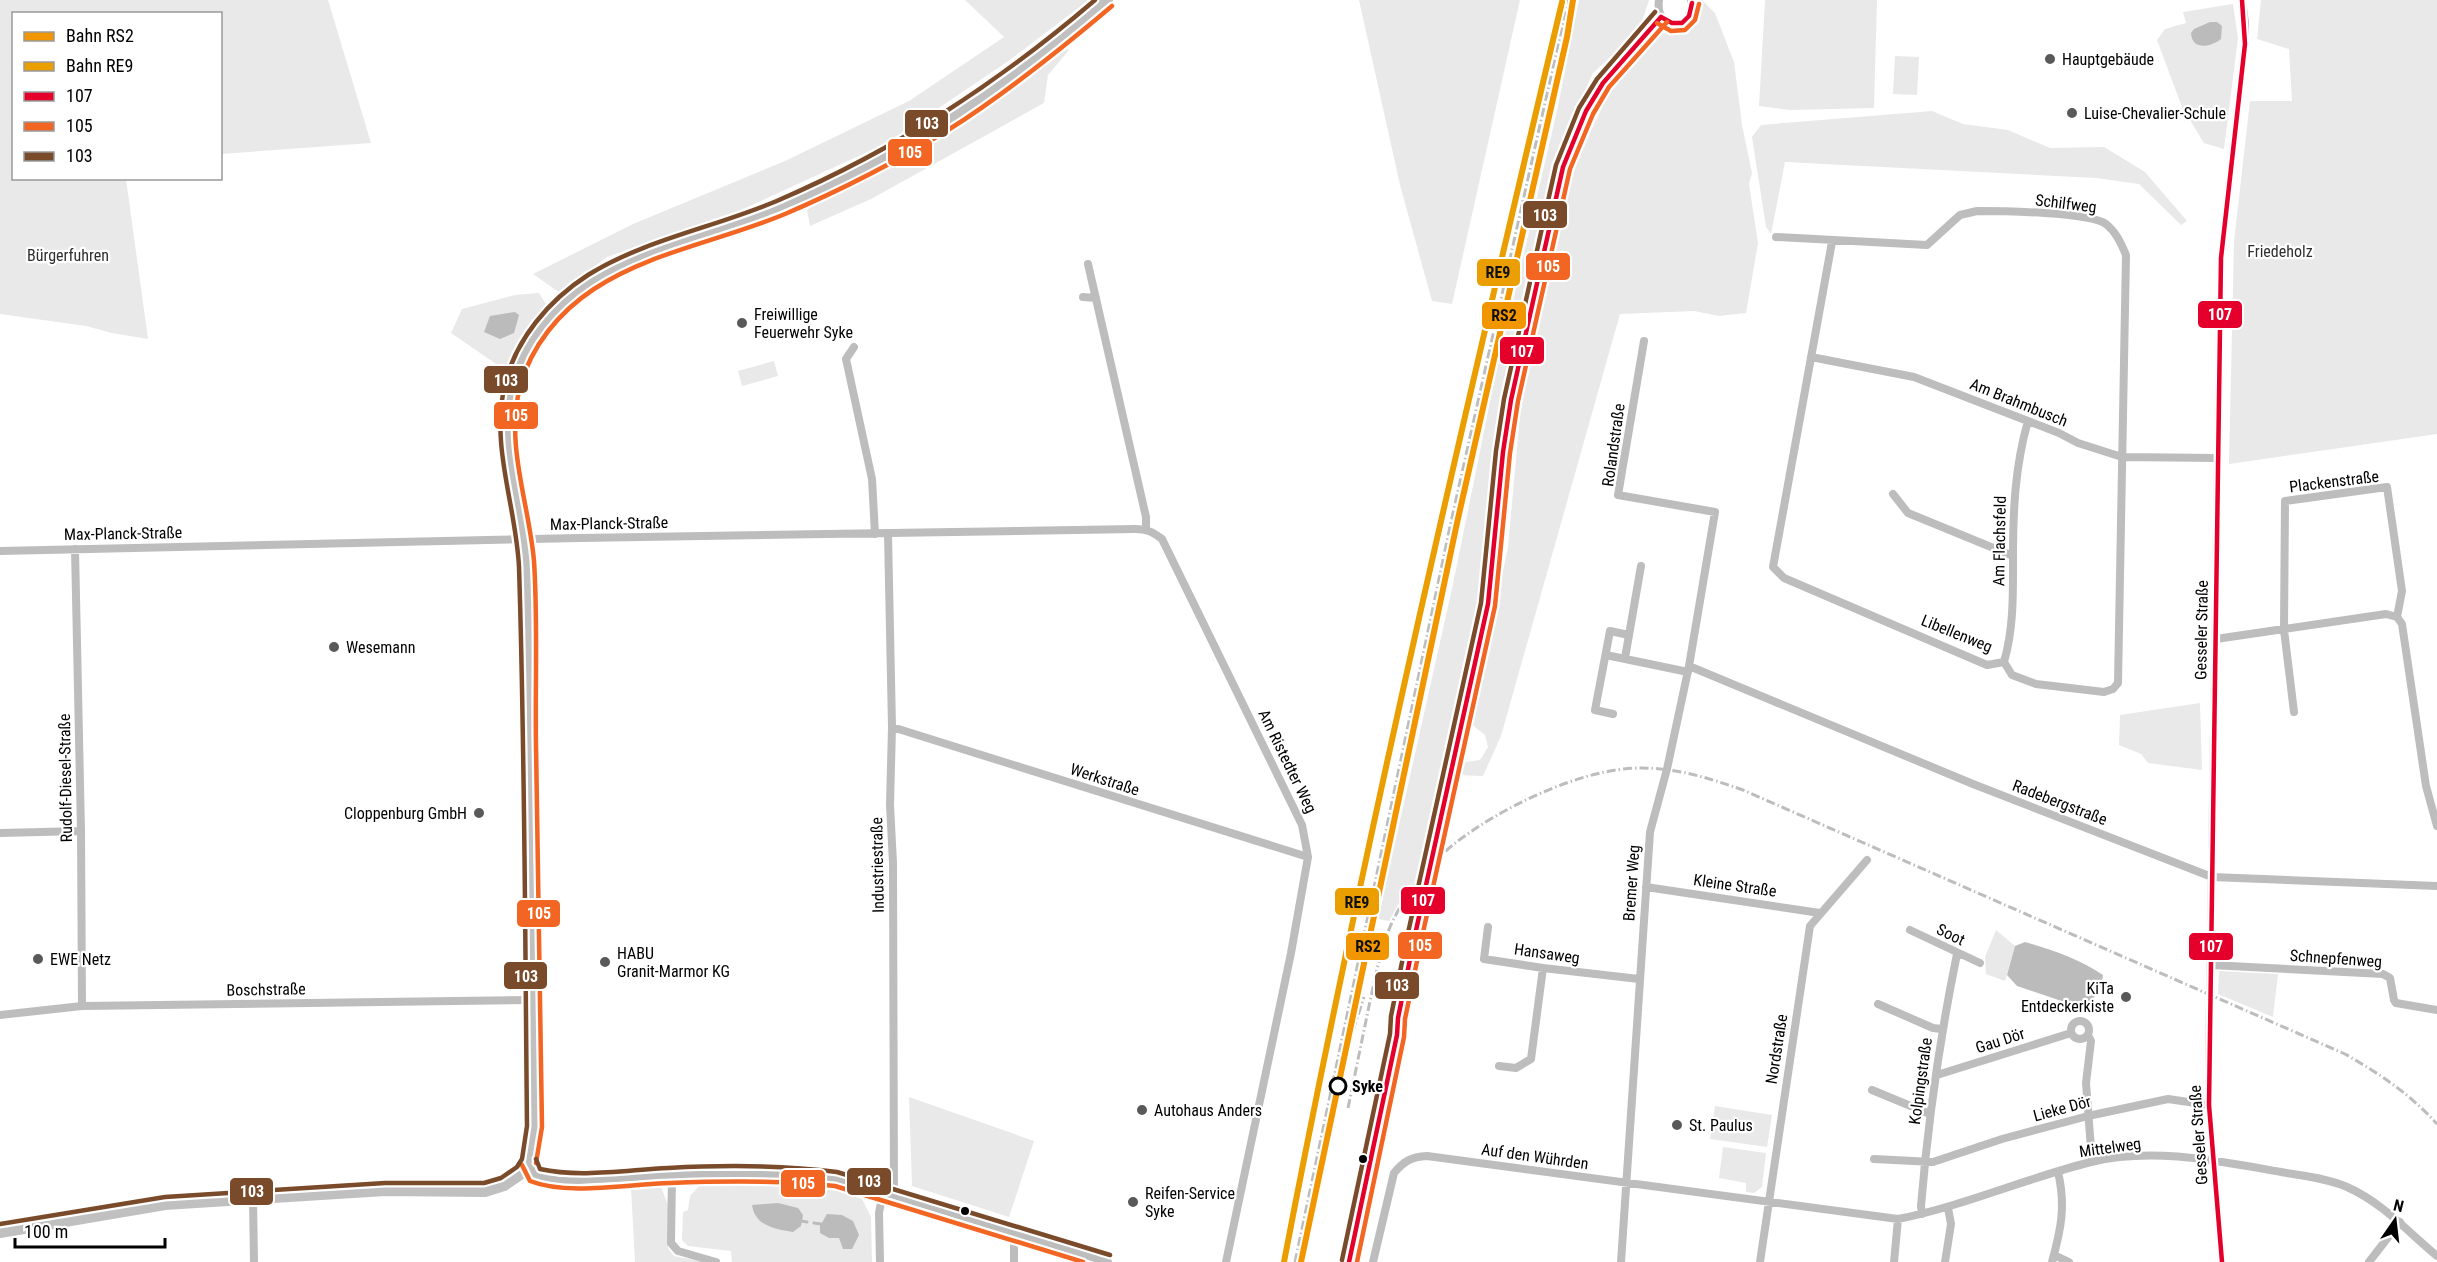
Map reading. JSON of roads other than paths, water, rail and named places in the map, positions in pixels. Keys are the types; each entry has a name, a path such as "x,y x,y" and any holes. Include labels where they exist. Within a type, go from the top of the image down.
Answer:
{"main road":[{"path":"0,1232 153,1206 396,1190 485,1191 504,1185 516,1178 529,1162 535,1127 526,572 524,539 507,452 508,407 513,384 530,342 559,305 575,291 614,268 758,216 829,184 941,125 1026,66 1107,0"}],"street":[{"path":"1659,0 1657,9 1661,17 1669,24 1679,24 1686,20 1692,13 1693,1"},
{"name":"Gesseler Straße","path":"2222,1262 2209,1105 2217,458 2221,258 2245,44 2242,0"},
{"path":"1349,1262 1397,1035 1398,1018 1415,935 1488,604 1503,452 1511,400 1563,167 1586,111 1603,83 1661,17"},
{"name":"Schilfweg","path":"1776,237 1927,246 1960,215 1977,211 2085,217 2104,223 2119,238 2126,255 2122,457"},
{"path":"1811,357 1832,242"},
{"path":"1088,264 1146,517 1146,529"},
{"path":"1083,297 1096,298"},
{"name":"Rolandstraße","path":"1644,341 1618,495 1714,512"},
{"path":"854,348 846,359 872,479 874,534"},
{"name":"Am Brahmbusch","path":"1811,357 1914,377 2059,433 2078,443 2122,457 2217,458"},
{"name":"Libellenweg","path":"1811,357 1773,567 1784,578 1987,665 2004,662 2012,675 2036,684 2104,692 2113,689 2118,683 2122,457"},
{"name":"Am Flachsfeld","path":"2004,662 2013,620 2015,487 2022,442 2028,421"},
{"name":"Plackenstraße","path":"2295,712 2284,630 2285,501 2387,487 2402,591 2397,617 2402,624 2426,786 2437,826"},
{"path":"1893,494 1908,513 2013,556"},
{"name":"Bremer Weg","path":"1621,1262 1650,832 1667,769 1689,669 1714,512"},
{"name":"Max-Planck-Straße","path":"0,551 524,539 1146,529"},
{"name":"Am Ristedter Weg","path":"1146,529 1162,539 1212,638 1302,825 1308,857 1291,953 1226,1262"},
{"name":"Industriestraße","path":"888,534 892,727 890,805 893,863 894,1195"},
{"name":"Rudolf-Diesel-Straße","path":"75,549 82,1006"},
{"path":"1625,658 1641,566"},
{"path":"2216,639 2386,614 2397,617"},
{"path":"1614,714 1595,710 1610,631 1629,635"},
{"name":"Radebergstraße","path":"1606,654 1689,669 2212,878 2437,886"},
{"name":"Werkstraße","path":"892,727 1308,857"},
{"path":"0,833 81,831"},
{"name":"Nordstraße","path":"1760,1262 1810,926 1867,860"},
{"name":"Kleine Straße","path":"1646,887 1820,913"},
{"name":"Hansaweg","path":"1488,927 1484,959 1543,969 1639,980"},
{"name":"Soot","path":"1910,930 1980,963"},
{"name":"Kolpingstraße","path":"1922,1214 1930,1114 1942,1029 1957,954"},
{"name":"Schnepfenweg","path":"2211,965 2383,974 2390,978 2396,1003 2437,1010"},
{"path":"1499,1066 1516,1068 1531,1059 1543,969"},
{"name":"Boschstraße","path":"0,1015 82,1006 533,1000"},
{"path":"1878,1004 1933,1028 1942,1029"},
{"path":"2088,1035 2079,1039 2071,1033 2072,1025 2079,1021 2085,1022 2089,1028 2088,1035 2091,1041 2086,1083 2092,1162"},
{"name":"Gau Dör","path":"1937,1076 2071,1033"},
{"path":"1872,1090 1930,1114"},
{"name":"Lieke Dör","path":"1874,1159 1933,1162 2088,1116 2168,1100 2209,1105"},
{"name":"Auf den Wührden","path":"1373,1262 1394,1173 1402,1163 1413,1156 1427,1156 1768,1203"},
{"name":"Mittelweg","path":"1768,1203 1898,1219 1948,1208 2092,1162 2127,1157 2166,1156 2213,1160 2346,1186 2383,1206 2437,1256"},
{"path":"529,1162 534,1174 559,1181 672,1175 803,1175 836,1179 1108,1262"},
{"path":"2058,1172 2064,1213 2053,1259 2069,1262"},
{"path":"672,1175 671,1243 678,1251 716,1262"},
{"path":"880,1262 879,1213 883,1192"},
{"path":"253,1199 254,1262"},
{"path":"1945,1262 1951,1224 1948,1208"},
{"path":"1894,1262 1898,1219"},
{"path":"2369,1262 2400,1222"},
{"path":"1014,1262 1017,1234"}],"waterway":[{"path":"801,1221 807,1222"},
{"path":"814,1223 821,1224"}],"railway":[{"path":"1295,1262 1451,522 1568,0"},
{"path":"1348,1108 1383,946 1402,904 1426,871 1454,844 1473,830 1542,792 1593,775 1641,768 1693,774 1743,790 2345,1054 2394,1085 2437,1124"},
{"path":"1348,1046 1364,997"}],"rail line":[{"name":"RS2","path":"1301,1262 1457,523 1567,37 1573,0"},
{"name":"RE9","path":"1284,1262 1381,788 1562,2"}],"place":[{"name":"Hauptgebäude","path":"2050,59"},
{"name":"Luise-Chevalier-Schule","path":"2072,113"},
{"name":"Freiwillige Feuerwehr Syke","path":"742,323"},
{"name":"Wesemann","path":"334,647"},
{"name":"Cloppenburg GmbH","path":"479,813"},
{"name":"EWE Netz","path":"38,959"},
{"name":"HABU Granit-Marmor KG","path":"605,962"},
{"name":"KiTa Entdeckerkiste","path":"2126,997"},
{"name":"Syke","path":"1338,1086"},
{"name":"Autohaus Anders","path":"1142,1110"},
{"name":"St. Paulus","path":"1677,1125"},
{"name":"Reifen-Service Syke","path":"1133,1202"}],"park label":[{"name":"Friedeholz","path":"2280,251"},
{"name":"Bürgerfuhren","path":"68,255"}]}
